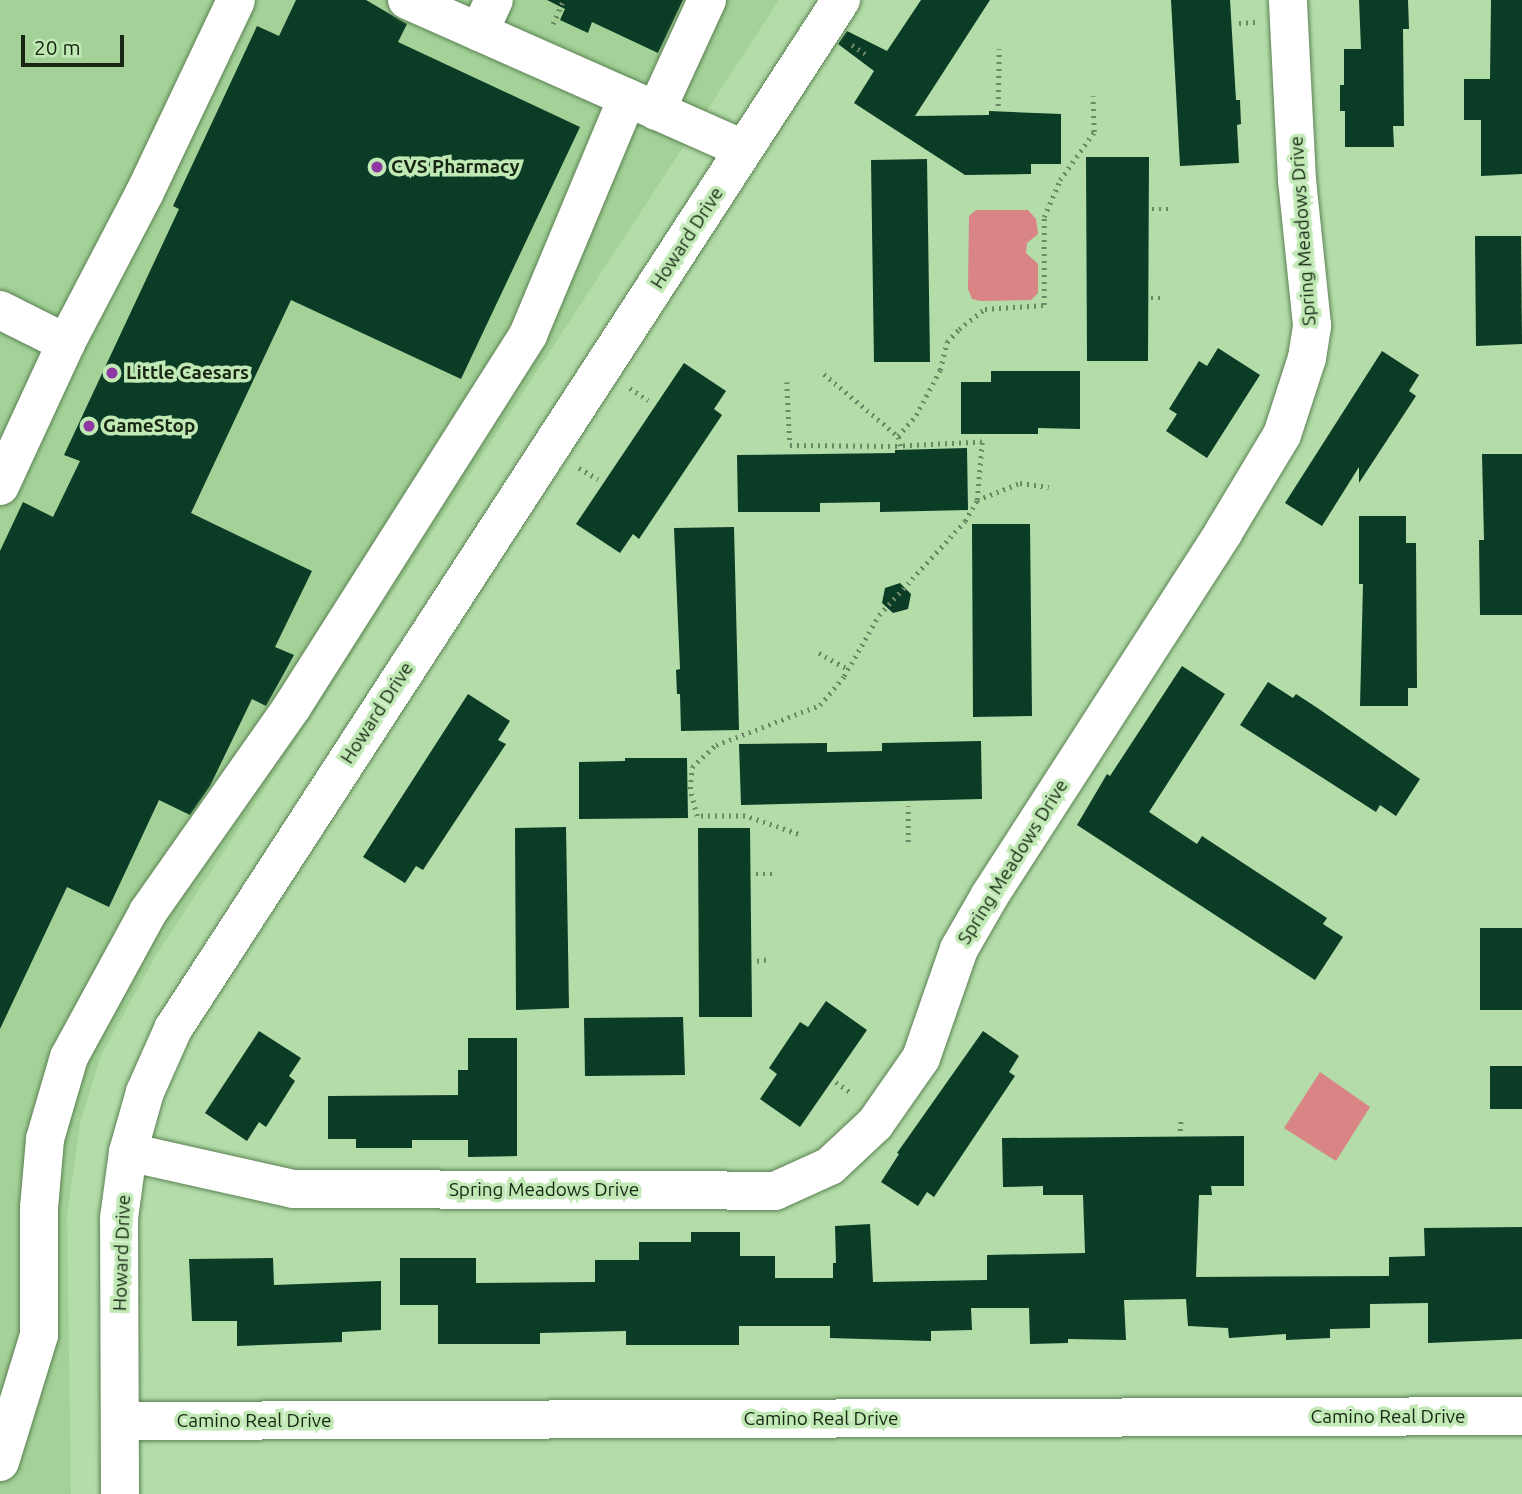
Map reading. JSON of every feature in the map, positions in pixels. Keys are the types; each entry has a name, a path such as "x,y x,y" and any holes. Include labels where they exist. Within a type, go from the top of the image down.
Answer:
{"street":[{"path":"0,486 66,343 145,192 236,0"},
{"path":"407,0 487,16 642,104 744,149"},
{"path":"0,1462 39,1335 39,1208 45,1139 69,1057 148,912 292,707 528,335 642,104 706,0"},
{"name":"Howard Drive","path":"120,1494 119,1218 128,1152 145,1092 173,1029 841,0"},
{"name":"Spring Meadows Drive","path":"128,1152 293,1189 775,1191 830,1166 875,1124 921,1058 959,949 990,895 1182,598 1282,435 1307,358 1312,325 1297,180 1288,0"},
{"path":"0,310 66,343"},
{"name":"Camino Real Drive","path":"120,1421 1522,1416"}],"path":[{"path":"563,0 552,24 563,29"},
{"path":"1239,23 1255,22"},
{"path":"849,43 869,56"},
{"path":"998,106 999,49"},
{"path":"898,436 916,415 940,370 947,342 959,329 985,309 1044,305 1044,217 1060,180 1094,132 1093,96"},
{"path":"1152,209 1170,209"},
{"path":"1151,298 1161,298"},
{"path":"824,374 898,436 900,446"},
{"path":"787,382 790,445 900,446 982,442 977,500 965,521 879,615 848,669 820,705 716,745 692,767 690,789 697,816 745,816 798,834"},
{"path":"626,385 648,400"},
{"path":"573,464 598,479"},
{"path":"977,500 1020,483 1049,487"},
{"path":"818,653 848,669"},
{"path":"908,806 908,842"},
{"path":"756,874 772,874"},
{"path":"757,961 770,959"},
{"path":"836,1082 856,1095"},
{"path":"1180,1131 1181,1120"}],"shaded area":[{"path":"0,0 779,0 155,957 101,1055 80,1124 67,1215 71,1494 0,1494"},
{"path":"976,210 1028,210 1036,219 1038,234 1027,243 1026,253 1038,264 1038,293 1031,300 972,299 968,289 969,216"},
{"path":"1320,1072 1370,1107 1336,1161 1284,1128"}],"building":[{"path":"296,0 366,0 407,24 398,42 580,127 461,379 291,300 191,513 312,571 275,647 294,655 266,706 252,699 210,786 190,815 159,800 109,907 67,887 0,1029 0,551 23,502 53,517 80,461 64,455 179,209 173,206 257,26 279,36"},
{"path":"547,0 683,0 658,53 592,22 588,33 560,20 565,9"},
{"path":"921,0 990,0 915,116 989,115 989,111 1061,114 1061,164 1031,164 1031,174 965,175 854,103 874,71 838,44 847,31 887,51"},
{"path":"1171,0 1230,0 1236,100 1240,100 1241,124 1237,125 1239,163 1180,166"},
{"path":"1359,0 1408,0 1409,29 1403,29 1404,126 1393,126 1394,147 1345,147 1345,111 1340,111 1340,85 1344,85 1344,49 1361,49"},
{"path":"1491,0 1522,0 1522,174 1481,176 1481,120 1464,120 1464,79 1490,79"},
{"path":"1086,157 1149,157 1148,361 1087,361"},
{"path":"927,159 930,362 874,362 871,160"},
{"path":"1475,236 1521,236 1522,344 1476,346"},
{"path":"1218,348 1260,375 1207,458 1166,431 1177,414 1169,409 1199,361 1207,366"},
{"path":"1382,351 1419,375 1409,391 1416,396 1359,483 1359,467 1322,526 1285,503"},
{"path":"684,363 726,391 714,409 722,415 639,539 633,534 620,553 576,524"},
{"path":"991,371 1080,371 1080,429 1038,428 1038,434 961,434 961,382 991,382"},
{"path":"967,448 968,510 880,512 880,502 820,503 820,512 738,512 737,455 895,453 895,450"},
{"path":"1482,454 1522,454 1522,615 1480,615 1479,540 1484,540"},
{"path":"1359,516 1406,516 1406,543 1416,543 1417,688 1408,688 1408,706 1360,706 1363,584 1359,584"},
{"path":"972,524 1030,524 1032,716 973,717"},
{"path":"734,527 739,730 681,731 676,670 680,669 674,528"},
{"path":"900,583 911,594 908,609 893,613 882,603 885,588"},
{"path":"1182,666 1225,694 1149,812 1197,844 1202,836 1327,918 1323,924 1343,937 1315,980 1077,825 1107,774 1110,776"},
{"path":"1268,682 1293,698 1296,694 1420,779 1396,816 1380,805 1376,812 1240,725"},
{"path":"468,694 510,721 498,740 506,744 423,870 416,866 405,883 363,857"},
{"path":"981,741 982,799 741,805 739,744 827,743 827,752 882,751 882,743"},
{"path":"625,758 687,758 688,818 579,819 579,762 625,761"},
{"path":"566,827 569,1008 516,1010 515,828"},
{"path":"698,828 750,828 752,1017 699,1017"},
{"path":"1480,928 1522,928 1522,1010 1480,1010"},
{"path":"826,1001 867,1030 800,1127 760,1099 777,1074 769,1068 800,1022 808,1027"},
{"path":"683,1017 685,1075 585,1076 584,1018"},
{"path":"259,1031 301,1058 289,1076 295,1081 266,1127 259,1122 247,1141 205,1113"},
{"path":"983,1031 1019,1056 1009,1072 1015,1076 934,1197 927,1192 918,1206 881,1182 899,1154 897,1153"},
{"path":"468,1038 517,1038 517,1156 468,1157 468,1140 412,1140 412,1148 356,1148 356,1139 328,1139 328,1096 458,1095 458,1070 468,1070"},
{"path":"1490,1066 1522,1066 1522,1109 1490,1109"},
{"path":"1244,1136 1244,1186 1211,1186 1212,1195 1199,1195 1196,1277 1389,1276 1389,1257 1425,1256 1424,1228 1522,1227 1522,1339 1428,1343 1428,1303 1370,1304 1370,1328 1330,1329 1330,1338 1286,1340 1286,1334 1229,1338 1228,1328 1188,1326 1186,1299 1124,1300 1126,1340 1068,1339 1068,1343 1030,1344 1029,1308 971,1308 972,1330 931,1331 931,1341 830,1338 830,1326 739,1326 739,1345 626,1345 626,1331 540,1333 540,1344 438,1344 438,1305 400,1305 400,1258 476,1258 476,1283 595,1282 595,1260 639,1260 639,1242 691,1242 691,1232 740,1232 740,1256 775,1256 775,1278 833,1278 833,1263 836,1263 835,1226 870,1224 873,1282 987,1280 987,1255 1085,1253 1083,1195 1043,1195 1043,1186 1003,1187 1002,1138"},
{"path":"273,1258 274,1285 381,1281 381,1330 342,1332 342,1342 237,1346 237,1321 192,1321 189,1259"}],"place":[{"name":"CVS Pharmacy","path":"377,167"},
{"name":"Little Caesars","path":"112,373"},
{"name":"GameStop","path":"89,426"}]}
